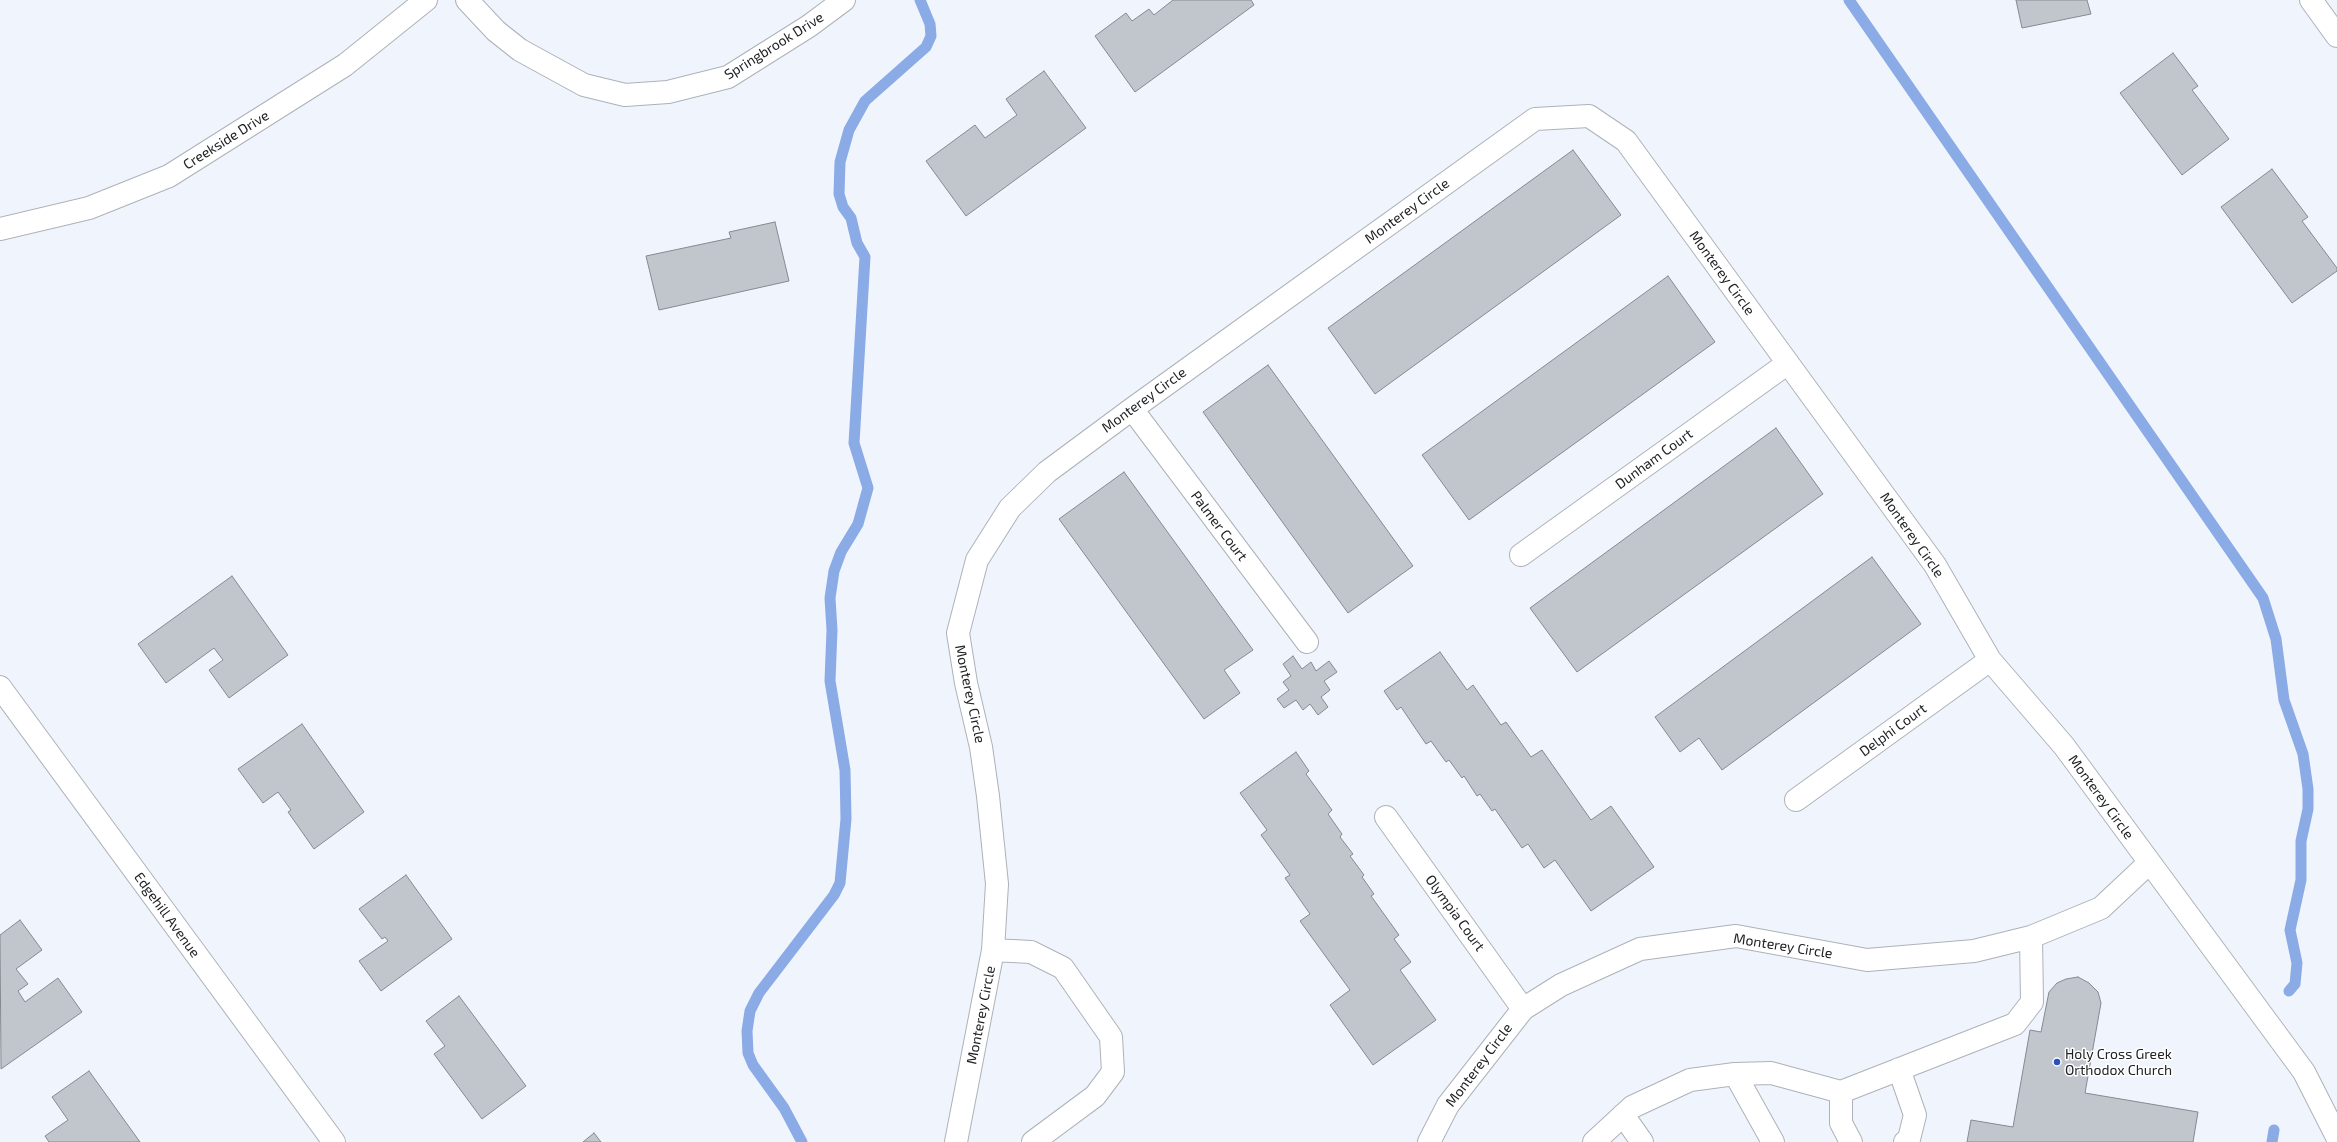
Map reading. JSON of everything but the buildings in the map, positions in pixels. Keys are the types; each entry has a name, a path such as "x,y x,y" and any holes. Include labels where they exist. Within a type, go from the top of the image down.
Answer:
{"street":[{"name":"Creekside Drive","path":"0,229 89,208 169,176 345,65 426,0"},
{"name":"Springbrook Drive","path":"467,0 496,31 520,50 584,85 625,95 668,92 728,77 809,26 844,0"},
{"path":"2311,0 2337,36"},
{"name":"Monterey Circle","path":"956,1142 994,950 997,884 988,796 981,747 966,683 958,633 977,560 1010,508 1047,472 1132,409 1535,118 1589,116 1626,141 1935,565 1990,660 2064,746 2304,1072 2337,1137"},
{"name":"Dunham Court","path":"1521,556 1788,363"},
{"name":"Palmer Court","path":"1132,409 1307,642"},
{"name":"Delphi Court","path":"1796,800 1990,660"},
{"name":"Edgehill Avenue","path":"0,687 334,1142"},
{"name":"Olympia Court","path":"1386,816 1523,1008"},
{"name":"Monterey Circle","path":"1429,1142 1448,1105 1523,1008 1561,985 1640,949 1736,936 1867,960 1974,951 2031,937 2101,908 2149,863"},
{"path":"1594,1142 1632,1107 1690,1080 1735,1074 1771,1073 1840,1092 2015,1024 2032,1002 2031,937"},
{"path":"994,950 1031,952 1064,968 1111,1037 1113,1072 1095,1096 1033,1142"},
{"path":"1899,1069 1915,1115 1909,1139 1905,1142"},
{"path":"1735,1074 1773,1142"},
{"path":"1840,1092 1842,1123 1851,1142"},
{"path":"1623,1115 1642,1142"}],"waterway":[{"path":"802,1142 784,1108 753,1065 748,1053 747,1031 750,1011 759,993 834,895 840,883 846,819 845,770 830,681 832,630 830,598 834,571 841,552 858,524 868,488 854,443 865,257 857,243 851,218 843,207 839,194 840,162 849,130 865,101 926,47 931,36 930,24 920,0"},
{"path":"1849,0 2263,598 2276,639 2284,700 2303,754 2308,789 2308,809 2301,841 2301,880 2290,930 2297,963 2295,984 2289,991"},
{"path":"2272,1142 2274,1130"}],"place":[{"name":"Holy Cross Greek Orthodox Church","path":"2057,1062"}]}
